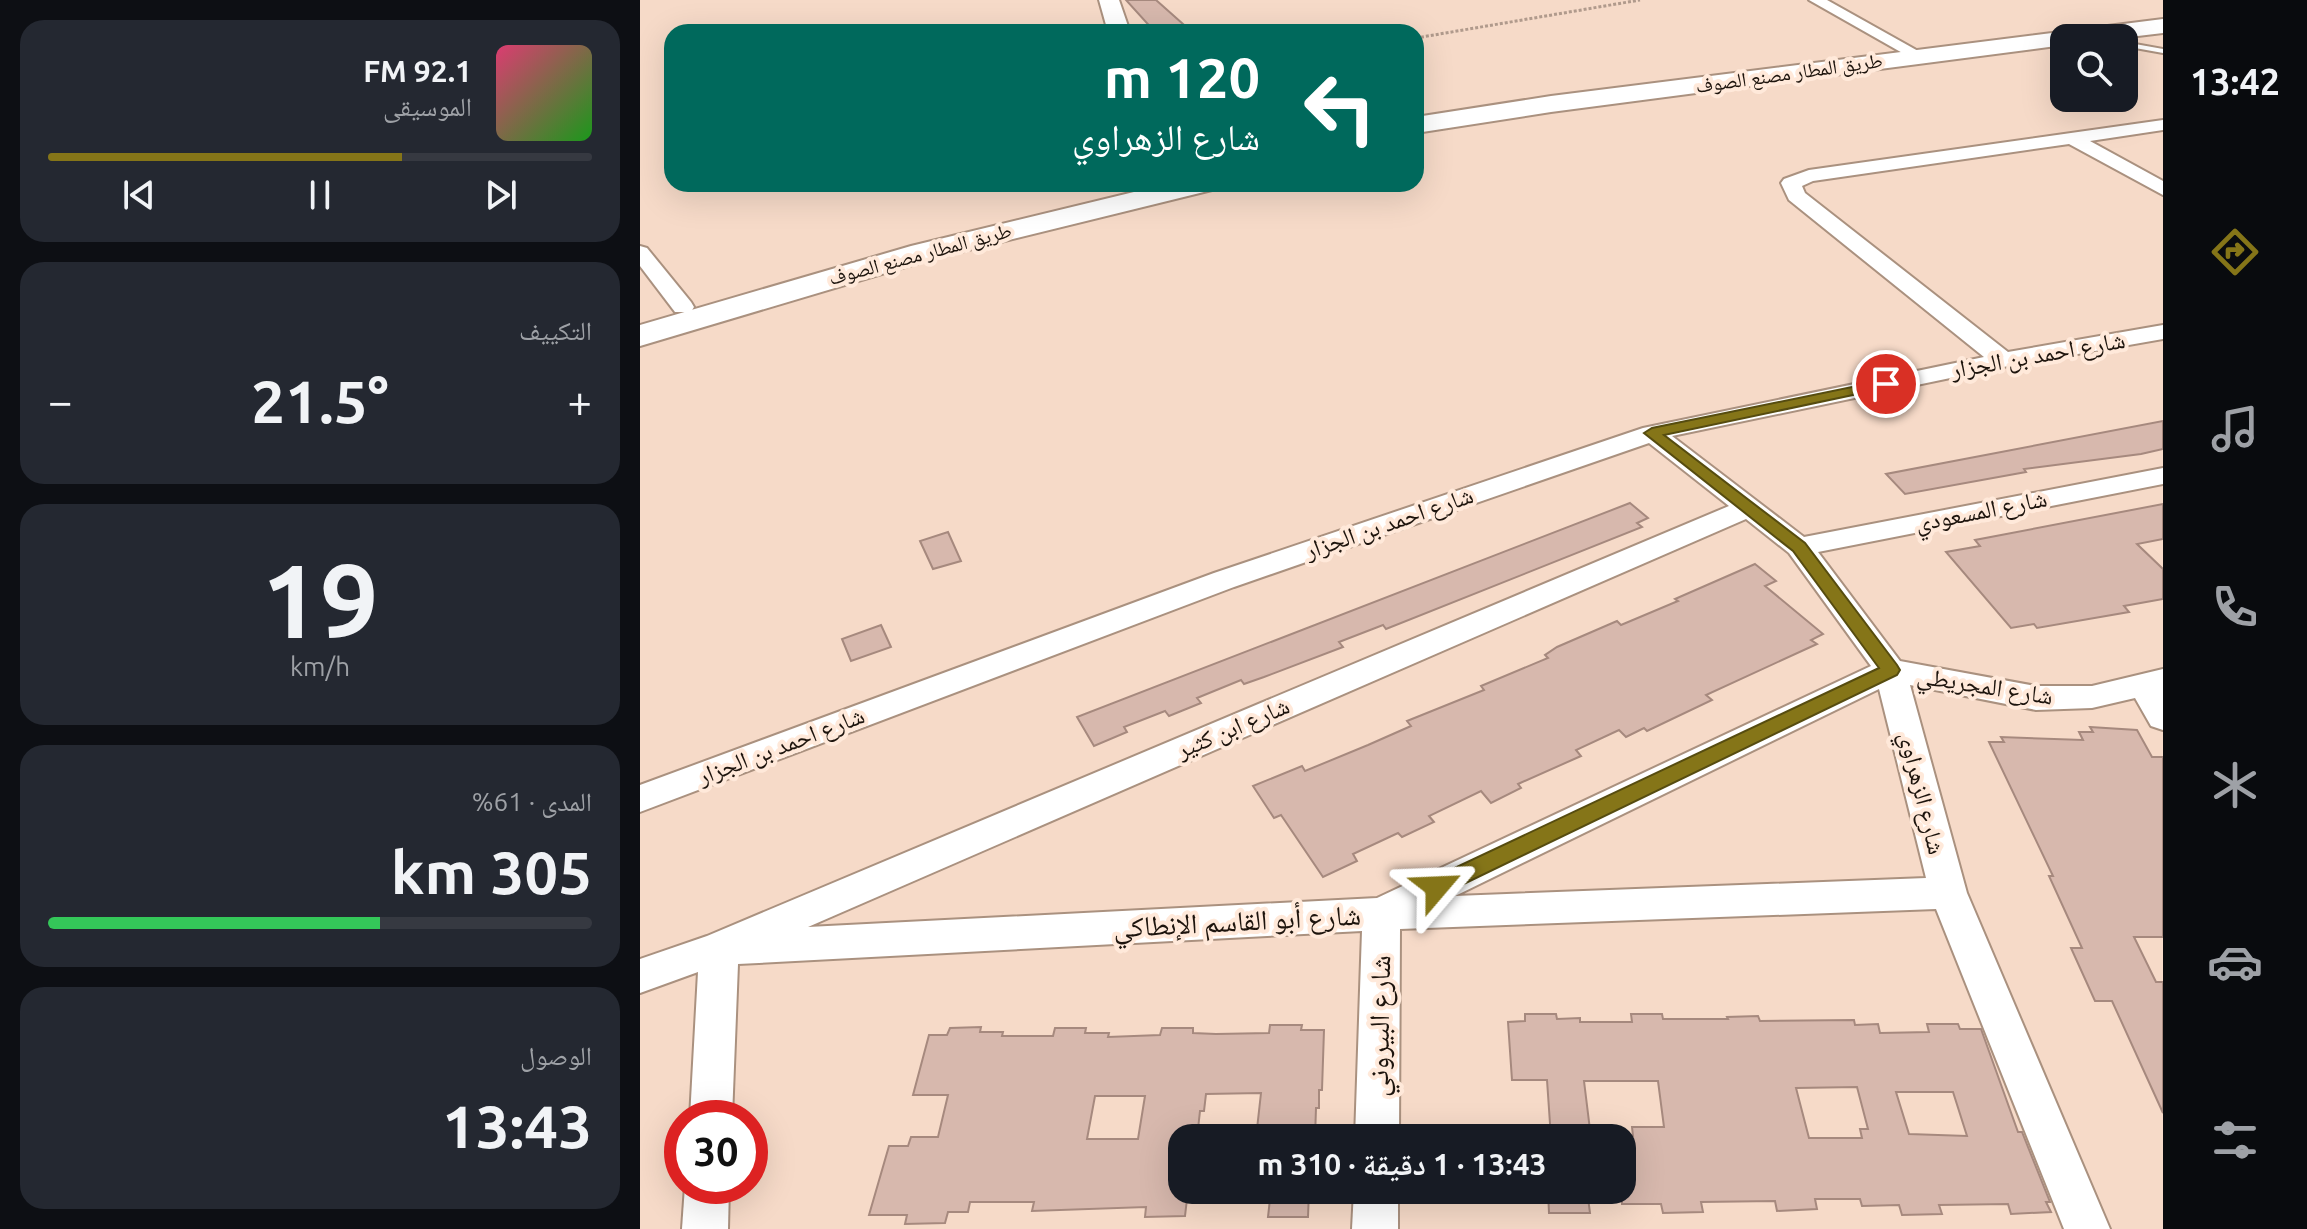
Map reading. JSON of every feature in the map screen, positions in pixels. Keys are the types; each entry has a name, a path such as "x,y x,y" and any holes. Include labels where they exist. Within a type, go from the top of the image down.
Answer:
{"highway":[{"name":"طريق المطار مصنع الصوف","path":"1424,124 1919,56 2162,30"},
{"name":"طريق المطار مصنع الصوف","path":"2138,38 2162,30"},
{"name":"طريق المطار مصنع الصوف","path":"1424,139 1558,116 2050,53"},
{"name":"طريق المطار مصنع الصوف","path":"640,320 918,238 1105,192"},
{"name":"طريق المطار مصنع الصوف","path":"640,336 922,252 1169,192"}],"street":[{"path":"1109,0 1116,24"},
{"path":"1816,0 1919,56"},
{"path":"2003,360 1796,196 1791,183 1809,176 2163,125"},
{"path":"2072,138 2163,189"},
{"path":"640,252 683,307"},
{"name":"شارع احمد بن الجزار","path":"640,799 1224,580 1652,433 2003,360 2163,332"},
{"name":"شارع الزهراوي","path":"1652,433 1799,547 1890,670 1948,893 2087,1229"},
{"name":"شارع المسعودي","path":"1799,547 2163,476"},
{"name":"شارع ابن كثير","path":"719,948 1747,509"},
{"name":"شارع المجريطي","path":"1381,914 1890,670 2036,698 2092,697 2154,682"},
{"path":"2154,682 2163,718"},
{"name":"شارع أبو القاسم الإنطاكي","path":"719,948 1381,914 1948,893"},
{"name":"شارع البيروني","path":"1377,1124 1381,914"},
{"path":"640,976 719,948 712,1100"},
{"path":"705,1229 706,1204"},
{"path":"1375,1229 1376,1204"}],"lane":[{"path":"2138,46 2163,51"}],"path":[{"path":"1424,37 1640,0"}],"building":[{"path":"1126,0 1156,0 1183,24 1148,24"},
{"path":"2163,421 2163,449 2141,454 2024,469 2026,472 1905,494 1886,474"},
{"path":"1630,503 1648,518 1637,523 1642,527 1386,629 1383,625 1339,642 1343,647 1244,684 1241,680 1197,698 1201,703 1169,716 1165,711 1124,727 1127,732 1094,746 1077,717"},
{"path":"2163,504 2163,539 2137,544 2163,569 2163,599 2124,606 2129,612 2037,628 2034,624 2011,628 1946,552 1980,546 1975,540"},
{"path":"948,532 961,561 933,569 920,541"},
{"path":"1755,564 1776,581 1765,586 1823,634 1811,640 1817,644 1706,695 1712,700 1647,731 1644,728 1626,737 1619,730 1576,750 1581,756 1518,784 1521,788 1491,803 1481,791 1429,816 1434,822 1402,837 1398,833 1353,854 1357,861 1323,877 1281,815 1274,818 1253,786 1302,766 1305,771 1411,726 1407,721 1484,690 1481,686 1548,658 1545,655 1557,647 1617,621 1621,625"},
{"path":"881,625 891,647 851,661 842,639"},
{"path":"2090,727 2137,730 2152,757 2163,757 2163,937 2134,937 2156,982 2163,982 2163,1113 2112,1001 2095,1001 2071,948 2082,948 2049,876 2053,876 1989,742 2004,742 2001,737 2083,740 2079,732 2093,732"},
{"path":"1525,1014 1556,1014 1557,1019 1580,1018 1580,1022 1632,1022 1631,1014 1662,1014 1663,1019 1758,1016 1760,1021 1854,1020 1855,1025 1878,1024 1880,1033 1929,1032 1927,1024 1958,1024 1960,1029 1981,1029 2018,1132 2022,1132 2050,1202 2046,1202 2051,1212 2011,1214 2008,1204 1939,1205 1942,1214 1902,1215 1899,1205 1862,1206 1860,1199 1815,1199 1817,1209 1777,1211 1775,1201 1701,1202 1703,1212 1663,1213 1661,1204 1636,1204 1636,1127 1664,1127 1658,1081 1584,1081 1589,1124 1550,1124 1547,1080 1512,1080 1508,1022 1525,1021","holes":["1857,1087 1868,1129 1860,1129 1862,1138 1809,1138 1796,1088","1896,1092 1953,1092 1967,1136 1909,1134"]},
{"path":"1270,1025 1302,1025 1301,1030 1324,1030 1319,1108 1316,1108 1315,1124 1258,1124 1261,1093 1206,1094 1199,1124 1168,1124 1168,1204 1186,1204 1185,1216 1145,1217 1146,1207 1032,1211 1034,1202 970,1202 968,1212 948,1212 945,1223 905,1224 907,1215 869,1215 889,1146 908,1146 911,1137 938,1137 948,1095 913,1095 929,1035 947,1035 950,1028 981,1027 980,1032 1003,1032 1002,1036 1053,1036 1055,1028 1086,1028 1085,1033 1109,1033 1108,1037 1160,1035 1162,1028 1193,1028 1193,1033 1269,1033","holes":["1095,1096 1145,1096 1138,1139 1087,1139"]},
{"path":"1269,1204 1308,1204 1308,1217 1268,1217"},
{"path":"1549,1204 1589,1204 1590,1213 1549,1213"}],"route":[{"path":"1437,887 1890,670 1799,547 1652,433 1886,384"}]}
